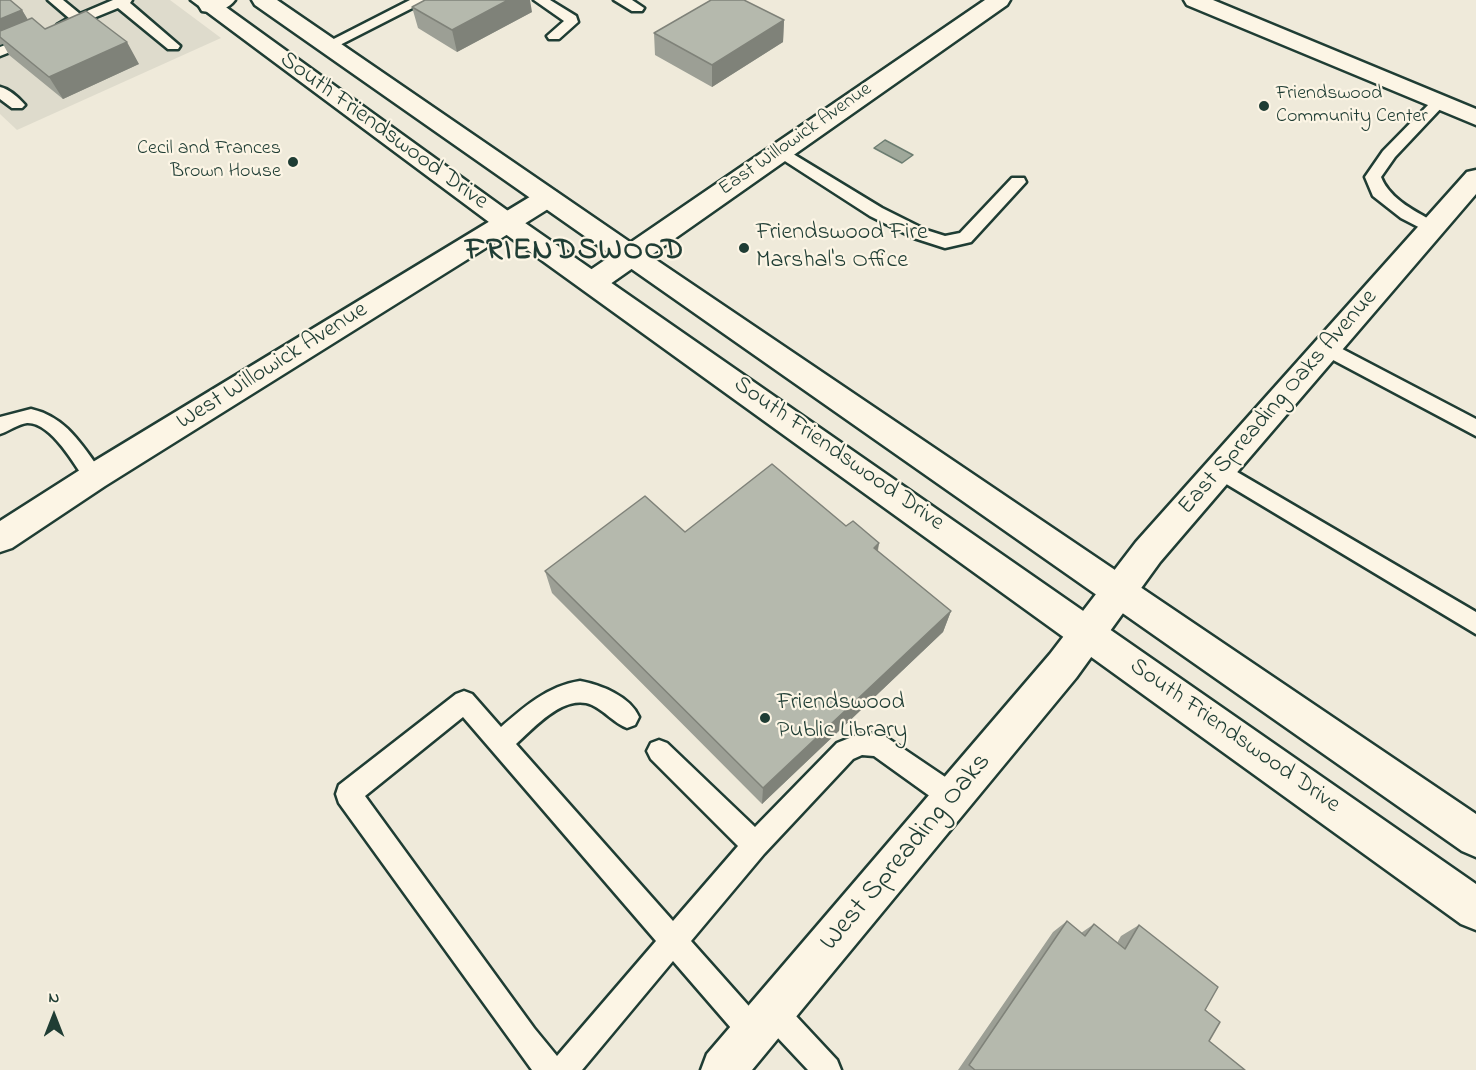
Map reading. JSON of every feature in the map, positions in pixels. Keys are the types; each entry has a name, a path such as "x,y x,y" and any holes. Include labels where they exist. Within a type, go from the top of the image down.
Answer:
{"main road":[{"name":"South Friendswood Drive","path":"263,0 630,256 1476,837"},
{"name":"East Willowick Avenue","path":"593,282 999,0"},
{"path":"1195,0 1476,118"},
{"name":"South Friendswood Drive","path":"212,2 506,222 1476,909"},
{"name":"East Spreading Oaks Avenue","path":"1087,632 1148,552 1476,178"},
{"name":"West Willowick Avenue","path":"0,538 94,477 547,198"},
{"name":"West Spreading Oaks","path":"723,1070 954,798 1063,666 1087,632"}],"lane":[{"path":"327,46 421,0"},
{"path":"541,0 571,19 571,22 554,36"},
{"path":"621,0 637,8"},
{"path":"60,1 78,19"},
{"path":"0,52 122,1 173,46"},
{"path":"0,92 17,105"},
{"path":"1432,228 1407,214 1379,192 1373,177 1389,154 1439,102"},
{"path":"780,151 876,212 920,234 945,242 965,238 1018,182"},
{"path":"1327,348 1476,428"},
{"path":"0,426 14,419 32,416 54,425 94,477"},
{"path":"1220,470 1476,624"},
{"path":"500,743 558,696 572,691 592,694 627,717"},
{"path":"550,1070 524,1038 348,794 464,702 674,939 763,1022 827,1070"},
{"path":"563,1070 755,845 844,750 862,744 878,745 954,798"},
{"path":"659,750 755,845"}],"shaded area":[{"path":"0,0 170,0 221,38 17,130 0,114"},
{"path":"885,140 913,155 902,163 874,148"}],"building":[{"path":"0,0 10,0 22,10 0,19"},
{"path":"425,0 508,0 452,30 412,7"},
{"path":"711,0 744,0 784,20 712,65 654,33"},
{"path":"86,11 127,42 49,77 0,37 0,31 32,18 45,29"},
{"name":"Friendswood Public Library","path":"772,464 846,526 853,521 879,543 874,548 951,611 763,788 545,571 645,496 685,532"},
{"path":"1067,921 1085,936 1094,924 1125,949 1139,925 1218,987 1205,1010 1220,1022 1209,1041 1245,1070 975,1070 969,1065"}],"place":[{"name":"Friendswood Community Center","path":"1264,106"},
{"name":"Cecil and Frances Brown House","path":"293,162"},
{"name":"Friendswood Fire Marshal's Office","path":"744,248"},
{"name":"Friendswood Public Library","path":"765,718"}],"district":[{"name":"FRIENDSWOOD","path":"575,253"}]}
